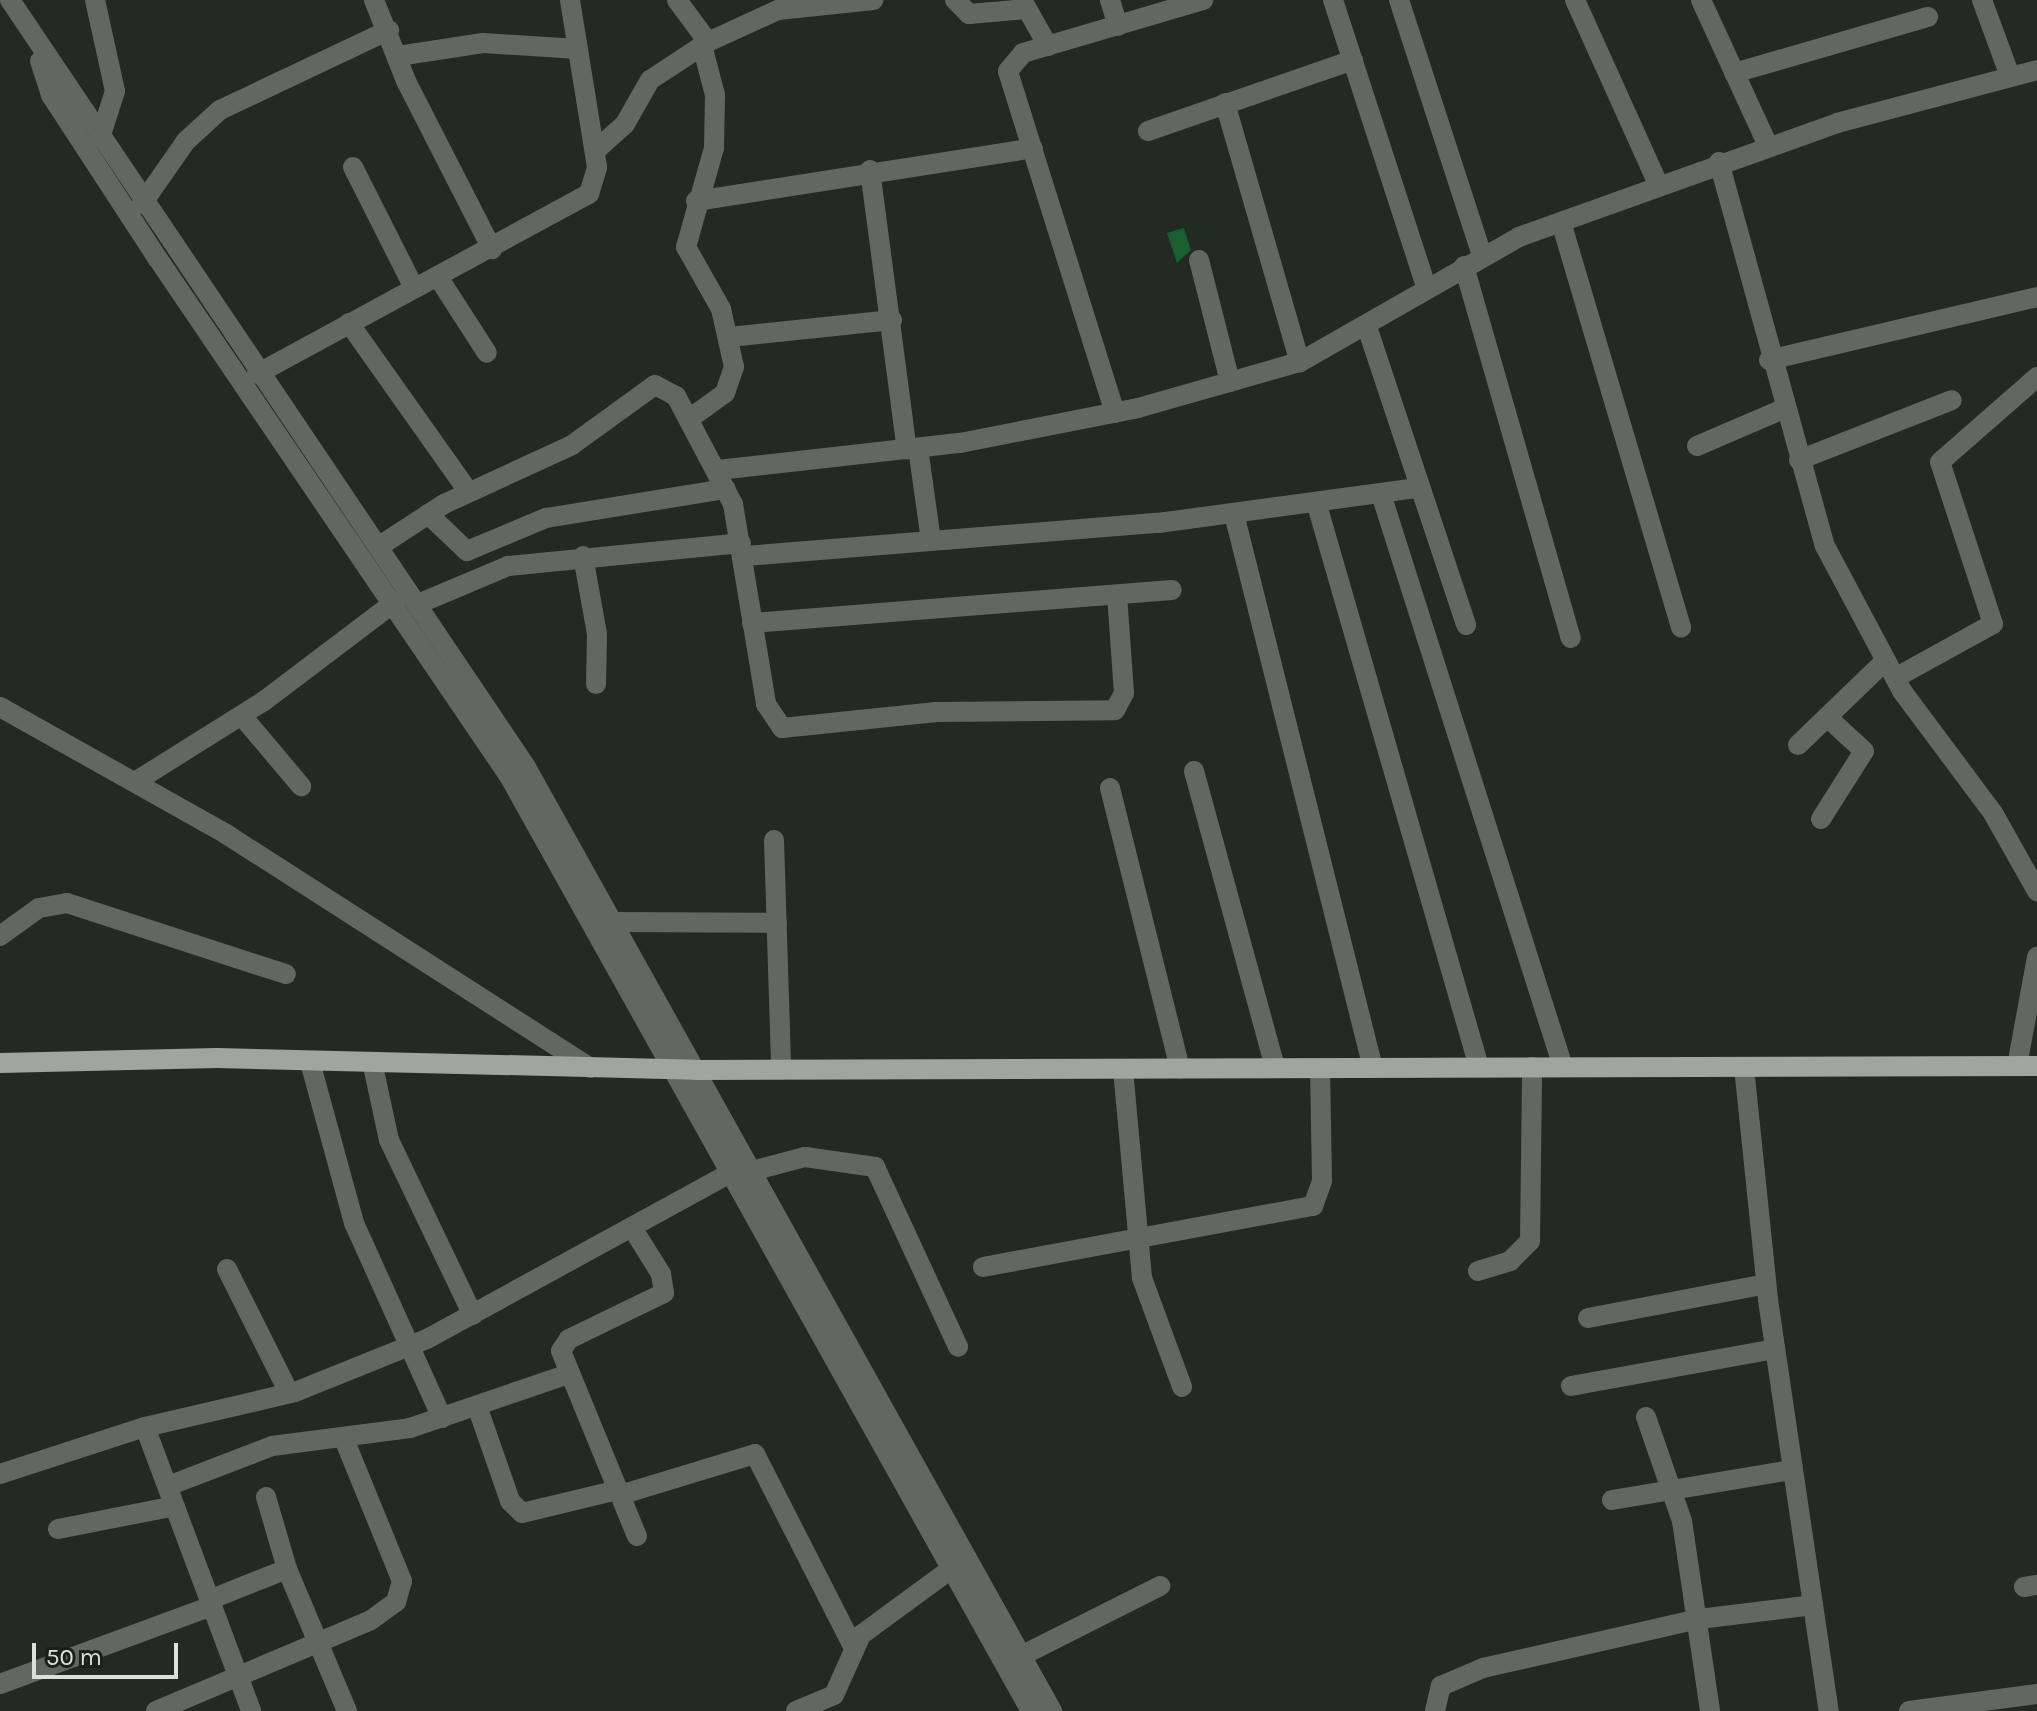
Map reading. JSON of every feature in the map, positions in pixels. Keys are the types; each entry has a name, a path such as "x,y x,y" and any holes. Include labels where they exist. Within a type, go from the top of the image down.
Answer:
{"main road":[{"path":"0,1063 310,1062 373,1066 668,1070 2027,1066"}],"street":[{"path":"10,0 34,42 142,204 418,604 526,767 1052,1711"},
{"path":"95,0 115,91 100,138"},
{"path":"374,0 492,249"},
{"path":"257,374 589,194 597,181 595,151 570,0"},
{"path":"677,0 705,44 715,123 712,164 685,231 688,259 730,337 732,382 714,405 689,419"},
{"path":"595,151 625,124 650,80 705,44 778,10 873,0"},
{"path":"955,0 969,14 1025,4 1048,46"},
{"path":"1110,0 1118,26"},
{"path":"1115,413 1008,71 1023,53 1203,0"},
{"path":"1333,0 1427,289"},
{"path":"1399,0 1473,261 1571,638"},
{"path":"1575,0 1658,184"},
{"path":"1701,0 1768,146"},
{"path":"1982,0 2010,76"},
{"path":"1734,73 1928,17"},
{"path":"142,204 204,122 389,30"},
{"path":"34,42 51,95 395,602 509,776 668,1070 1031,1711"},
{"path":"398,56 483,43 578,49"},
{"path":"1148,131 1353,60"},
{"path":"428,514 467,551 546,518 722,479 1115,413 1230,382 1300,362 1367,327 1473,261 1658,184 1768,146 2037,70"},
{"path":"1225,103 1300,362"},
{"path":"696,201 870,170 1033,148"},
{"path":"1719,162 1769,360 1825,546 1890,670 1993,813 2037,891"},
{"path":"353,167 414,288"},
{"path":"870,170 913,449 931,540"},
{"path":"1561,222 1681,628"},
{"path":"1199,260 1230,382"},
{"path":"438,277 487,353"},
{"path":"1769,360 2037,297"},
{"path":"730,337 892,320"},
{"path":"349,323 468,491"},
{"path":"1367,327 1466,625"},
{"path":"1798,745 1827,717 1890,670 1993,624 1940,462 2037,377"},
{"path":"378,547 468,491 572,445 648,387 676,396 722,479 743,549 768,716 782,728 936,712 1101,714 1115,710 1124,693 1117,595"},
{"path":"1799,460 1952,400"},
{"path":"1697,446 1783,409"},
{"path":"418,604 508,566 583,556 931,540 1234,514 1317,505 1418,488"},
{"path":"1381,494 1563,1067"},
{"path":"1317,505 1479,1067"},
{"path":"1234,514 1373,1068"},
{"path":"583,556 597,634 596,684"},
{"path":"752,623 1172,590"},
{"path":"138,780 242,716 395,602"},
{"path":"0,707 138,780 590,1068"},
{"path":"242,716 301,786"},
{"path":"1821,819 1864,751 1827,717"},
{"path":"1194,771 1275,1068"},
{"path":"1110,788 1180,1068"},
{"path":"774,840 781,1069"},
{"path":"0,936 39,908 67,903 286,974"},
{"path":"612,922 777,923"},
{"path":"2027,1066 2037,957"},
{"path":"310,1062 349,1208 442,1418"},
{"path":"373,1066 389,1140 473,1315"},
{"path":"1478,1271 1510,1261 1530,1241 1532,1067"},
{"path":"1744,1067 1766,1284 1829,1711"},
{"path":"983,1267 1136,1242 1313,1206 1322,1181 1320,1068"},
{"path":"1123,1069 1136,1242 1182,1387"},
{"path":"0,1474 145,1427 289,1393 409,1346 633,1229 728,1174 805,1157 875,1167 958,1347"},
{"path":"633,1229 661,1274 664,1293 569,1339 561,1351 637,1536"},
{"path":"227,1269 289,1393"},
{"path":"1588,1318 1766,1284"},
{"path":"1571,1386 1775,1349"},
{"path":"168,1486 272,1446 345,1441 442,1418 569,1374"},
{"path":"477,1406 510,1501 522,1513 619,1492 755,1454 853,1646"},
{"path":"1646,1417 1672,1488 1699,1619 1710,1711"},
{"path":"145,1427 251,1711"},
{"path":"156,1711 321,1643 386,1611 401,1591 345,1441"},
{"path":"1612,1500 1792,1470"},
{"path":"266,1497 287,1569 321,1643 347,1711"},
{"path":"58,1529 175,1506"},
{"path":"0,1684 210,1603 287,1569"},
{"path":"796,1711 842,1687 853,1646 875,1620 951,1569"},
{"path":"1021,1656 1160,1586"},
{"path":"1435,1711 1441,1686 1483,1668 1699,1619 1813,1605"},
{"path":"1909,1711 2037,1694"}],"building":[{"path":"1184,228 1191,250 1177,263 1167,233"}]}
